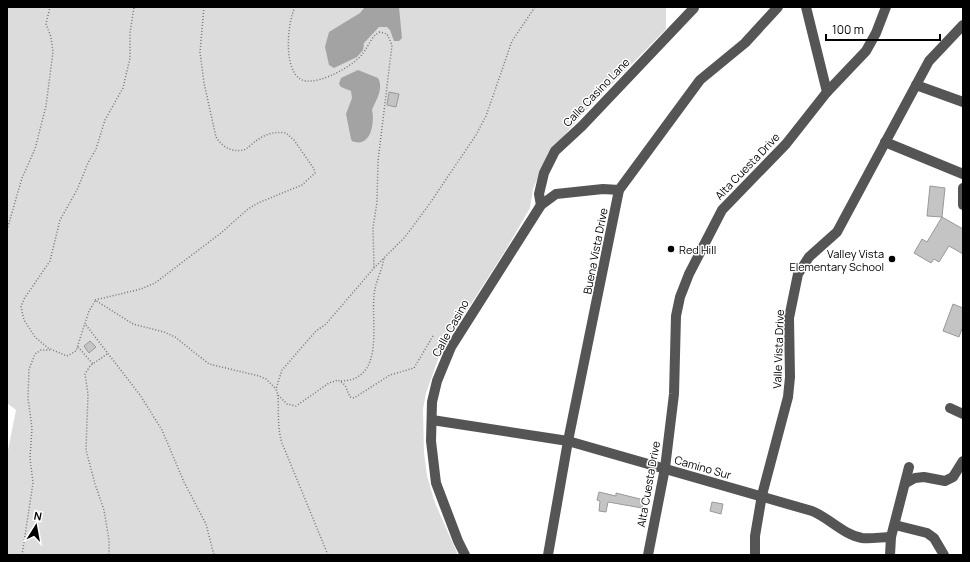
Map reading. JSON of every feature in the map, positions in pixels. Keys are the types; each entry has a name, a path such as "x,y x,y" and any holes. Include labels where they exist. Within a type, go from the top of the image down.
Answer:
{"street":[{"name":"Buena Vista Drive","path":"548,555 568,441 619,190 700,80 745,43 778,7"},
{"path":"806,7 827,92"},
{"name":"Alta Cuesta Drive","path":"648,555 664,468 674,394 676,316 680,297 688,274 722,210 786,144 827,92 866,51 876,33 886,7"},
{"name":"Calle Casino Lane","path":"540,205 539,194 544,173 555,151 582,126 694,8"},
{"name":"Valle Vista Drive","path":"755,555 756,536 762,496 788,397 790,377 788,318 798,274 809,257 837,232 929,61 963,25"},
{"path":"916,85 963,102"},
{"path":"885,142 963,174"},
{"path":"963,188 963,206"},
{"name":"Calle Casino","path":"465,555 455,534 436,483 432,455 432,402 437,381 450,347 540,205 556,194 602,189 619,190"},
{"path":"950,408 963,414"},
{"name":"Camino Sur","path":"432,420 568,441 762,496 824,516 851,535 863,538 891,537"},
{"path":"906,483 915,478 924,477 945,481 953,477 963,461"},
{"path":"890,555 891,537 909,467"},
{"path":"895,524 928,533 934,538 944,555"}],"path":[{"path":"7,230 22,178 35,149 46,106 54,52 51,37 46,24 50,7"},
{"path":"134,7 130,32 130,58 122,88 105,120 96,149 88,163 77,190 60,220 50,262 22,304 22,316 33,334 44,345 67,356 74,352 78,347 90,308 95,300 140,289 155,283 222,233 248,209 265,200 302,185 315,173 314,169 296,143 286,133 271,133 260,138 246,149 231,150 220,143 216,137 204,83 200,52 204,7"},
{"path":"295,7 291,15 289,28 288,58 294,74 299,79 314,81 326,78 337,72 362,55 370,40 380,32 387,34 392,45 378,162 377,202 373,228 374,268"},
{"path":"276,389 282,370 316,331 326,324 374,268 412,228 473,140 486,116 512,41 535,7"},
{"path":"278,395 287,404 296,406 334,380 354,380 361,376 370,362 374,340 374,295 384,258"},
{"path":"95,300 133,324 164,332 175,337 209,364 263,377 276,389 278,395 278,429 282,443 328,555"},
{"path":"86,325 140,395 162,430 184,482 206,524 214,555"},
{"path":"341,381 349,392 350,397 354,398 363,394 390,375 414,368 433,336"},
{"path":"78,347 93,364"},
{"path":"22,555 33,487 30,458 32,428 28,398 30,365 33,356 39,351 54,351"},
{"path":"107,354 93,364 85,374 88,394 86,450 104,510 109,540 109,555"}],"shaded area":[{"path":"7,7 666,7 666,29 581,116 548,154 533,189 530,208 505,251 441,351 426,393 423,409 424,452 427,476 435,503 458,555 7,555 7,455 16,410 7,403"},
{"path":"365,7 399,7 402,38 399,41 394,41 390,30 387,27 379,27 364,43 363,50 357,57 334,68 329,65 325,47 329,32 360,13"},
{"path":"358,70 378,78 380,82 380,90 372,110 373,121 370,133 364,141 358,142 352,141 351,139 346,114 352,98 351,91 341,87 339,84 341,78"}],"building":[{"path":"389,92 399,94 396,107 387,105"},
{"path":"930,186 945,188 942,217 927,216"},
{"path":"942,217 963,229 963,254 949,246 939,262 934,259 931,263 914,253 922,239 927,242"},
{"path":"953,304 963,308 963,326 959,337 943,331"},
{"path":"90,341 96,347 89,353 84,346"},
{"path":"599,492 616,496 616,493 644,500 642,508 608,502 606,512 599,511 600,501 597,500"},
{"path":"712,502 723,504 721,514 710,511"}],"place":[{"name":"Red Hill","path":"671,249"},
{"name":"Valley Vista Elementary School","path":"892,259"}]}
